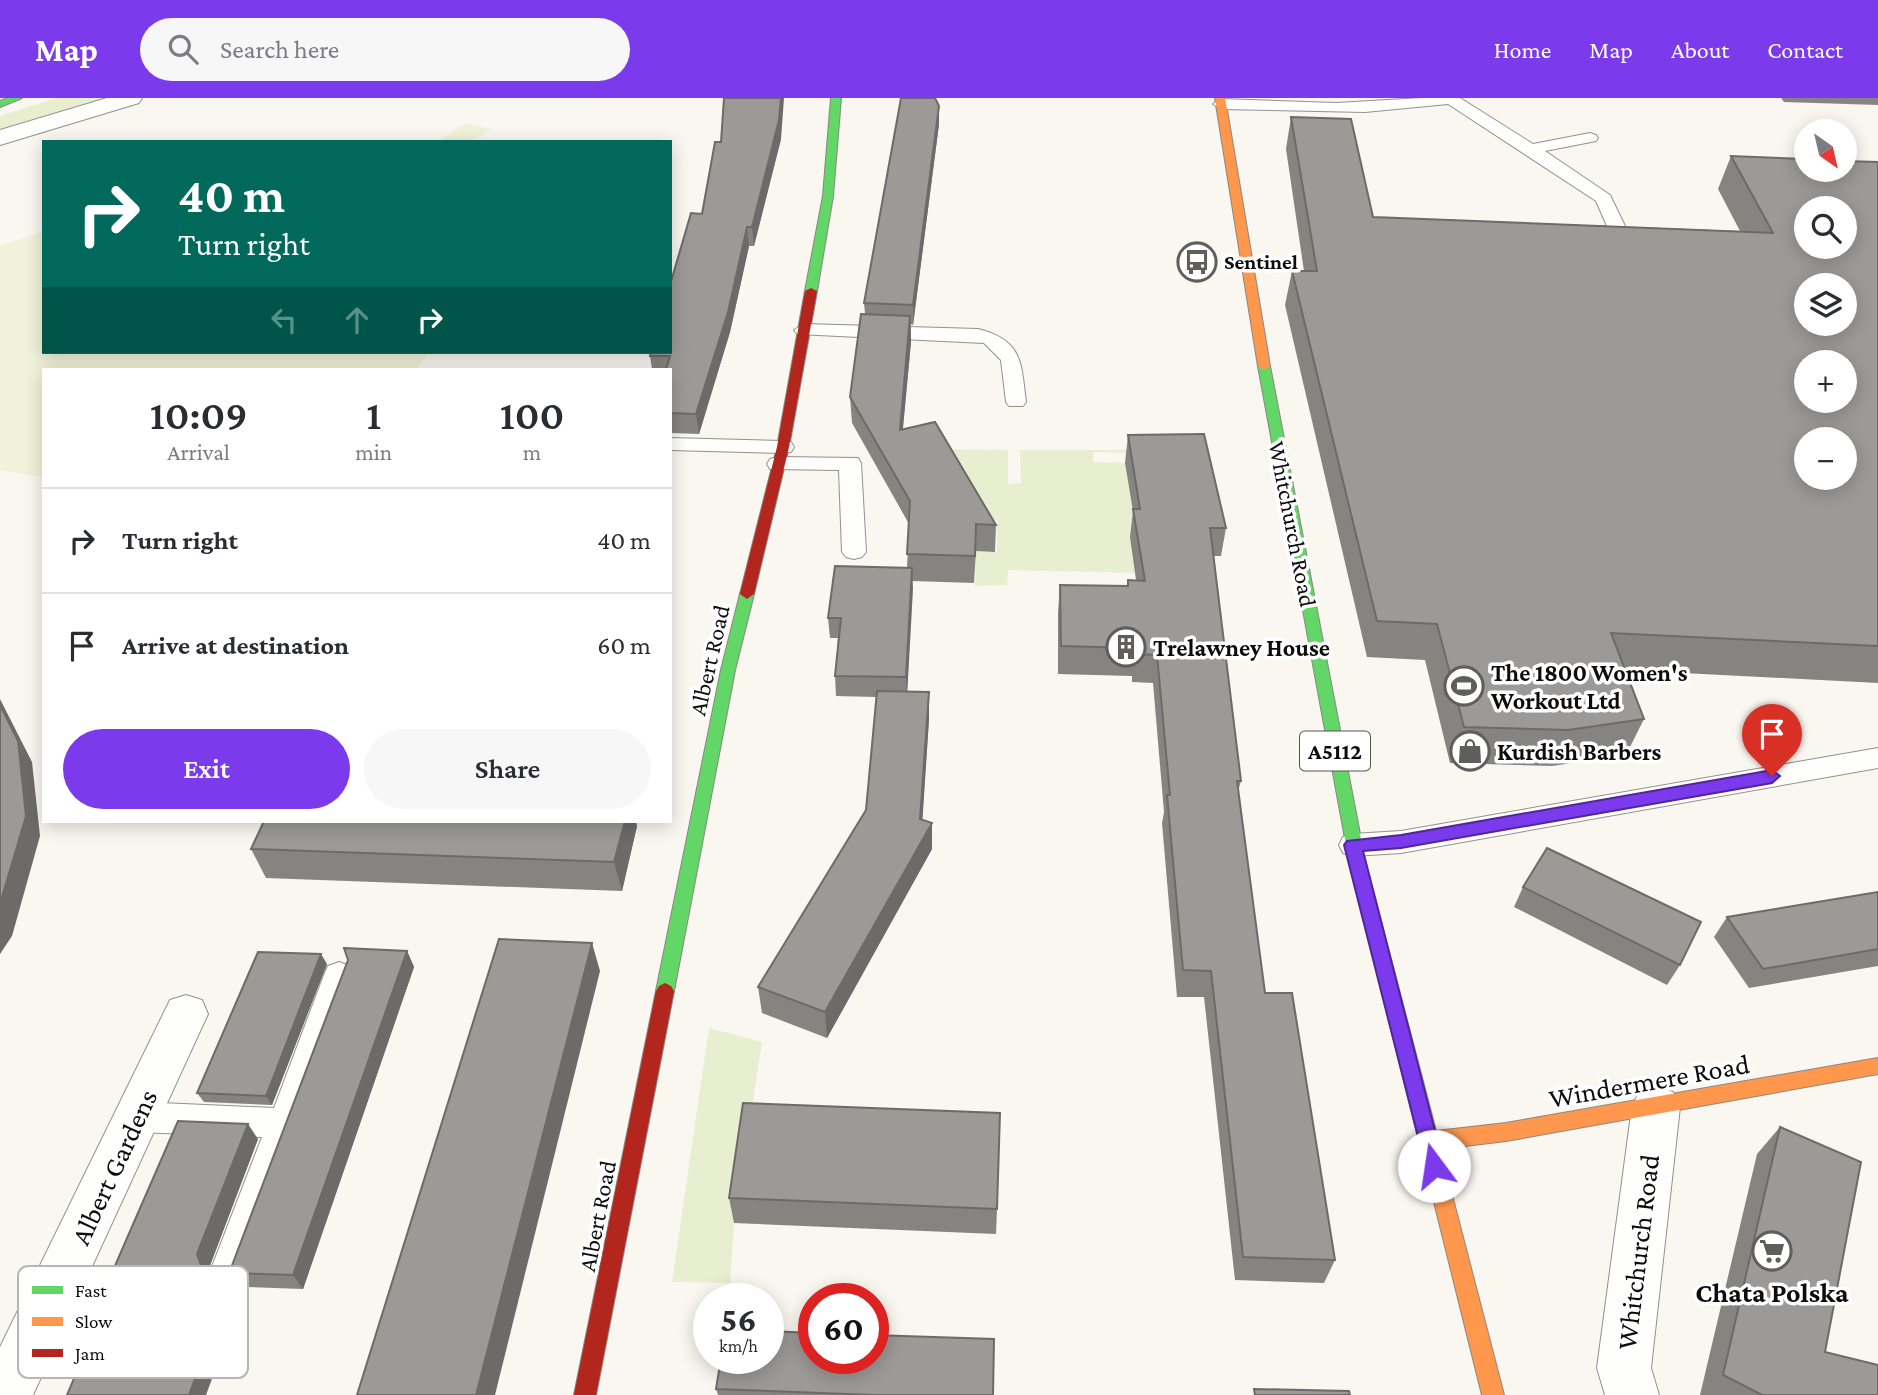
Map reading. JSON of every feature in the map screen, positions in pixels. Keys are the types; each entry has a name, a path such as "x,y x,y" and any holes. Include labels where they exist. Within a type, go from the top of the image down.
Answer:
{"street":[{"path":"0,103 18,98"},
{"path":"0,138 131,98"},
{"name":"Albert Road","path":"585,1395 728,670 780,455 828,196 836,98"},
{"name":"Whitchurch Road","path":"1221,101 1278,445 1353,845 1493,1395"},
{"name":"Albert Gardens","path":"67,1266 186,1014"},
{"name":"Windermere Road","path":"1428,1141 1506,1132 1878,1066"},
{"name":"Whitchurch Road","path":"1632,1395 1624,1368 1656,1107"},
{"name":"Albert Gardens","path":"5,1395 18,1368"}],"lane":[{"path":"1221,101 1333,108 1412,106 1451,98 1604,198 1616,226 1612,231 1602,234 1567,233"},
{"path":"1530,149 1590,138"},
{"path":"804,330 978,334 991,339 1011,358 1016,402"},
{"path":"672,444 850,463 854,552"},
{"path":"1353,845 1401,842 1878,758"},
{"path":"229,1266 340,975"},
{"path":"138,1117 284,1123"}],"green space":[{"path":"56,98 114,98 0,134 0,116"},
{"path":"466,123 491,129 476,140 441,140"},
{"path":"42,232 42,354 428,354 418,368 42,368 42,477 0,470 0,246"},
{"path":"935,449 1008,450 1008,484 1021,483 1020,450 1131,450 1131,453 1093,452 1093,462 1132,463 1146,573 1008,570 1007,585 975,586 976,551 997,552 997,520 976,520"},
{"path":"709,1028 762,1042 734,1223 730,1283 672,1282"}],"building":[{"path":"724,98 781,98 779,120 752,227 747,227 728,312 696,414 672,413 672,368 666,368 670,356 650,356 672,354 672,278 691,213 702,214 715,142 721,142"},
{"path":"901,98 935,98 939,106 913,305 864,303"},
{"path":"1291,117 1351,119 1373,217 1773,233 1731,156 1794,159 1794,182 1857,182 1857,161 1878,162 1878,646 1611,633 1644,719 1568,730 1464,727 1437,624 1377,621 1292,271 1317,271"},
{"path":"861,314 910,316 900,430 935,422 996,525 976,524 975,556 907,554 910,501 850,397"},
{"path":"1204,434 1226,528 1210,528 1241,781 1237,781 1265,993 1292,993 1335,1260 1243,1257 1211,971 1183,970 1157,655 1136,654 1135,648 1061,646 1060,585 1128,586 1128,580 1145,581 1133,509 1140,509 1128,435"},
{"path":"835,566 912,568 906,677 835,676 841,618 828,618"},
{"path":"877,691 929,692 920,819 932,823 825,1012 758,987 866,810"},
{"path":"0,705 18,741 26,816 0,904"},
{"path":"263,823 624,823 614,862 251,849"},
{"path":"1547,848 1701,922 1680,965 1523,887"},
{"path":"1878,892 1878,949 1763,969 1727,917"},
{"path":"499,939 592,943 476,1395 357,1395"},
{"path":"344,948 407,951 293,1275 248,1273 248,1266 232,1266 348,960"},
{"path":"258,952 321,954 266,1096 197,1093"},
{"path":"743,1103 1000,1113 997,1209 729,1198"},
{"path":"178,1121 248,1124 197,1254 201,1266 115,1266"},
{"path":"1780,1127 1861,1162 1825,1352 1878,1365 1878,1395 1762,1395 1723,1375"},
{"path":"784,1332 798,1332 798,1374 889,1374 889,1336 994,1339 993,1395 873,1395 716,1389 718,1374 784,1374"},
{"path":"74,1378 195,1378 189,1395 67,1395"},
{"path":"1254,1389 1349,1391 1350,1395 1255,1395"}],"traffic: fast":[{"path":"0,104 17,98"},
{"path":"811,291 828,196 836,98"},
{"path":"1264,366 1357,860"},
{"path":"665,991 728,670 747,594"}],"traffic: slow":[{"path":"1220,98 1264,366"},
{"path":"1357,860 1493,1395"},
{"path":"1428,1141 1506,1132 1878,1066"}],"traffic: jam":[{"path":"747,594 783,447 811,291"},
{"path":"585,1395 665,991"}],"place":[{"name":"Sentinel","path":"1197,262"},
{"name":"Trelawney House","path":"1126,647"},
{"name":"The 1800 Women's Workout Ltd","path":"1464,686"},
{"name":"Kurdish Barbers","path":"1470,751"},
{"name":"Chata Polska","path":"1772,1251"}],"route":[{"path":"1434,1166 1353,845 1401,842 1772,776"}]}
